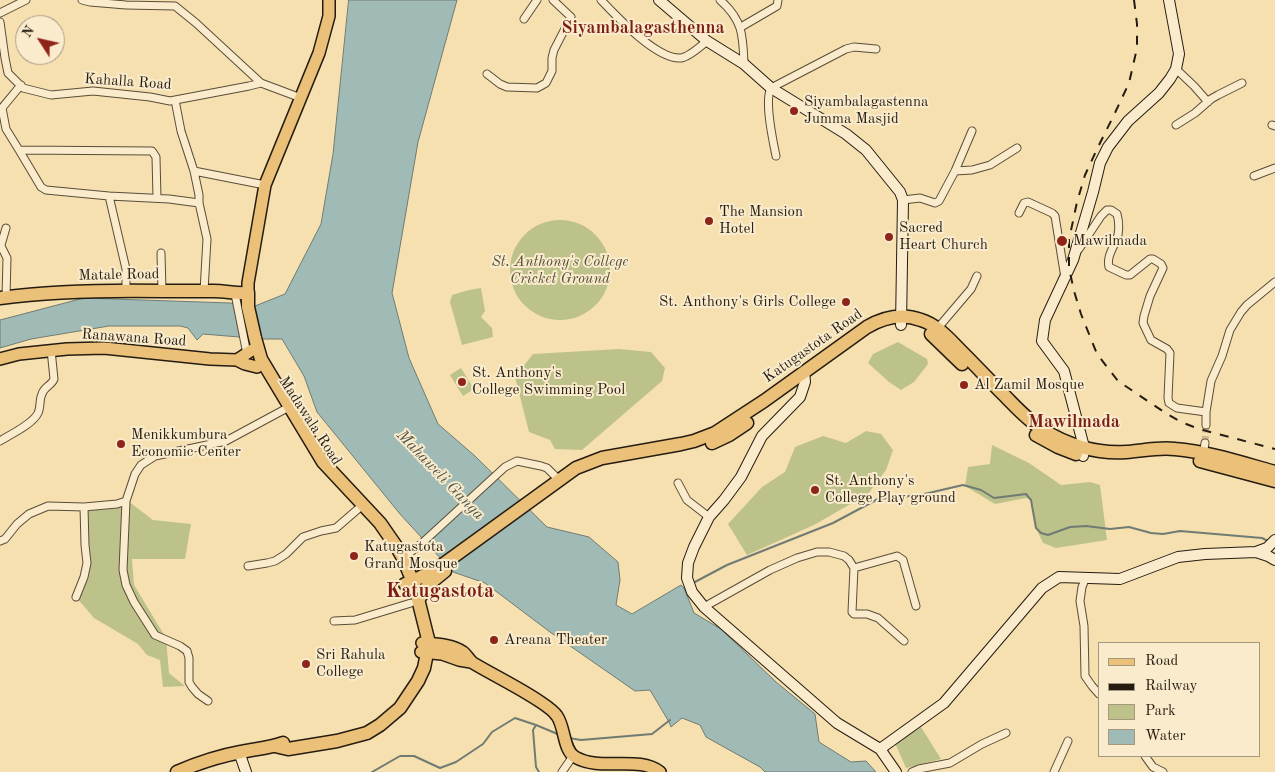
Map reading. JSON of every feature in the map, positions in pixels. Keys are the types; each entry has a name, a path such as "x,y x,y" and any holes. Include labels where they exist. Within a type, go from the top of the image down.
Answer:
{"highway":[{"name":"Matale Road","path":"3,297 69,292 126,291 227,292 241,294"},
{"name":"Madawala Road","path":"241,294 251,350 286,409 309,454 386,543 410,585"},
{"name":"Katugastota Road","path":"427,579 555,486 597,467 686,451 711,444 736,430 805,377 872,333 901,321 907,316 929,323 948,338 1035,424 1100,459 1123,460 1204,452 1275,472"},
{"name":"Katugastota Road","path":"901,321 925,330 935,337 1023,425 1041,438 1058,447 1084,452"},
{"name":"Madawala Road","path":"286,409 323,462 392,539 403,558 410,585"},
{"name":"Katugastota Road","path":"1204,452 1275,481"},
{"path":"403,558 427,579"},
{"path":"178,772 209,760 239,752 275,746 288,741 328,736 363,726 375,720 388,709 408,684 425,648 410,585 427,579"},
{"path":"415,602 427,579"}],"main road":[{"name":"Madawala Road","path":"241,294 265,185 319,53 329,16 328,0"},
{"name":"Ranawana Road","path":"0,359 20,354 81,348 104,348 210,359 251,350"},
{"path":"425,648 442,644 462,652 471,662 519,688 549,708 558,716 570,751 583,760 604,765 630,764 649,766 660,772"}],"street":[{"path":"0,13 26,0"},
{"path":"82,0 175,6 261,83 300,98"},
{"path":"175,6 181,0"},
{"path":"524,20 537,0"},
{"path":"487,74 507,87 537,88 546,83 552,71 554,50 571,17 553,0"},
{"path":"600,0 647,44 671,57 683,58 707,41"},
{"path":"659,0 707,41 744,64 771,88 846,134 866,150 900,192 903,200 901,321"},
{"path":"720,0 729,8 741,26 744,64"},
{"path":"741,26 777,6 778,0"},
{"path":"1084,452 1064,371 1042,341 1045,320 1072,260 1100,163 1108,147 1128,121 1159,93 1176,69 1179,54 1169,0"},
{"path":"0,22 8,73"},
{"path":"776,156 768,108 768,92 771,88 846,49 854,47 876,49"},
{"name":"Kahalla Road","path":"0,68 23,88 51,95 93,92 150,97 170,101 261,83"},
{"path":"1176,69 1208,102"},
{"path":"1176,125 1195,114 1218,95 1242,83"},
{"path":"20,85 2,108 6,129 40,187 52,192 157,198 199,203"},
{"path":"175,100 200,194 199,203 207,239 204,292"},
{"path":"903,200 920,198 935,203 939,201 955,171 972,130"},
{"path":"955,171 972,170 990,165 1017,148"},
{"path":"19,150 152,151 156,158 157,198"},
{"path":"1254,176 1275,168"},
{"path":"194,171 265,185"},
{"path":"109,196 126,269 126,291"},
{"path":"1019,213 1024,203 1028,202 1052,212 1055,216 1065,278"},
{"path":"1072,260 1101,216 1107,210 1112,210 1117,214 1118,236 1108,262 1109,267 1130,275 1150,259 1153,258 1162,264 1163,268 1150,296 1143,323 1151,340 1167,349 1170,353 1169,403 1177,408 1206,412"},
{"path":"3,297 7,258 0,245 6,228"},
{"path":"161,253 162,291"},
{"path":"937,329 971,289 977,276"},
{"path":"1206,425 1211,381 1222,356 1230,330 1247,305 1275,282"},
{"path":"0,441 31,422 38,415 41,395 53,382 51,350"},
{"path":"805,377 800,397 762,436 741,477 709,517 688,562 687,578 692,592 704,608 837,723 880,749 896,772"},
{"path":"208,701 192,687 187,651 155,634 126,586 123,570 126,501 135,474 142,465 155,456 226,441 286,409"},
{"path":"403,558 421,544 505,467 517,461 547,468 555,486"},
{"path":"678,483 686,500 709,517"},
{"path":"0,541 5,539 16,524 29,514 48,506 84,507 116,504 126,501"},
{"path":"76,597 87,563 84,507"},
{"path":"248,566 275,561 286,554 303,538 336,528 358,509"},
{"path":"1256,552 1271,544"},
{"path":"704,608 770,570 797,558 817,552 829,552 844,556 854,568 852,612 878,618 904,641"},
{"path":"880,749 944,703 1042,588 1059,577 1120,579 1178,557 1204,554 1256,552 1275,560"},
{"path":"854,568 897,556 903,560 916,606"},
{"path":"1086,577 1082,587 1080,602 1084,626 1085,676 1098,693"},
{"path":"334,621 355,620 415,602"},
{"path":"912,772 950,763 982,744 1006,733"},
{"path":"1054,772 1068,741"},
{"path":"562,772 570,751"},
{"path":"239,752 246,772"},
{"path":"1145,757 1153,767 1163,772"}],"green space":[{"name":"St. Anthony's College Cricket Ground","path":"560,220 579,224 595,235 606,251 610,270 606,289 595,305 579,316 560,320 541,316 525,305 514,289 510,270 514,251 525,235 541,224"},
{"path":"481,288 485,311 481,317 492,328 493,337 462,345 450,302 452,295"},
{"path":"898,342 927,359 928,364 914,382 901,390 868,363 873,354"},
{"path":"619,349 651,352 665,368 662,381 582,450 555,449 550,440 529,432 515,377 533,354"},
{"name":"St. Anthony's College Swimming Pool","path":"461,368 474,389 463,396 450,375"},
{"name":"St. Anthony's College Play ground","path":"866,431 881,434 893,450 886,470 868,494 814,525 747,555 728,524 762,487 785,472 795,447 823,436 846,443"},
{"path":"992,445 1029,463 1061,485 1090,482 1100,485 1107,540 1056,548 1043,543 1036,528 1031,500 1026,498 995,504 965,486 968,467 990,464"},
{"path":"128,501 153,520 191,524 185,559 132,559 134,585 166,638 169,673 185,686 163,687 160,660 147,655 138,644 94,618 76,597 84,577 85,511 119,508"},
{"path":"921,727 941,759 906,768 895,743"}],"water":[{"name":"Mahaweli Ganga","path":"349,0 457,0 418,142 392,293 409,358 438,424 475,456 547,527 589,537 618,562 620,580 616,605 632,614 681,585 694,613 721,629 776,682 815,714 819,742 851,762 866,761 876,772 765,772 760,767 706,737 700,725 682,718 671,727 650,690 635,691 550,632 485,583 453,572 400,514 317,412 304,376 282,339 203,334 197,340 188,328 180,326 109,326 31,339 0,348 0,320 84,298 230,303 255,306 285,294 321,224 333,154"}],"waterway":[{"path":"693,583 727,565 833,523 878,499 920,495 963,485 981,490 994,498 1026,494 1031,500 1036,528 1041,533 1048,535 1070,527 1086,526 1110,529 1129,527 1151,533 1163,534 1180,531 1262,538 1268,541"},
{"path":"372,772 400,756 414,756 440,768 456,762 483,744 492,732 515,718 536,725"},
{"path":"569,738 581,740 652,734 670,720"},
{"path":"539,772 536,767 533,730 536,725 560,735"}],"tunnel":[{"path":"1205,443 1206,425"}],"railway":[{"path":"1134,0 1137,48 1129,83 1085,175 1069,240 1069,268 1081,314 1097,354 1118,381 1181,422 1199,429 1275,449"}],"place":[{"name":"Siyambalagastenna Jumma Masjid","path":"794,111"},
{"name":"The Mansion Hotel","path":"709,221"},
{"name":"Sacred Heart Church","path":"889,237"},
{"name":"Mawilmada","path":"1062,241"},
{"name":"St. Anthony's Girls College","path":"846,302"},
{"name":"St. Anthony's College Swimming Pool","path":"462,382"},
{"name":"Al Zamil Mosque","path":"964,385"},
{"name":"Menikkumbura Economic Center","path":"121,444"},
{"name":"St. Anthony's College Play ground","path":"815,490"},
{"name":"Katugastota Grand Mosque","path":"354,556"},
{"name":"Areana Theater","path":"494,640"},
{"name":"Sri Rahula College","path":"306,664"}],"district":[{"name":"Siyambalagasthenna","path":"643,28"},
{"name":"Mawilmada","path":"1074,422"},
{"name":"Katugastota","path":"440,592"}]}
